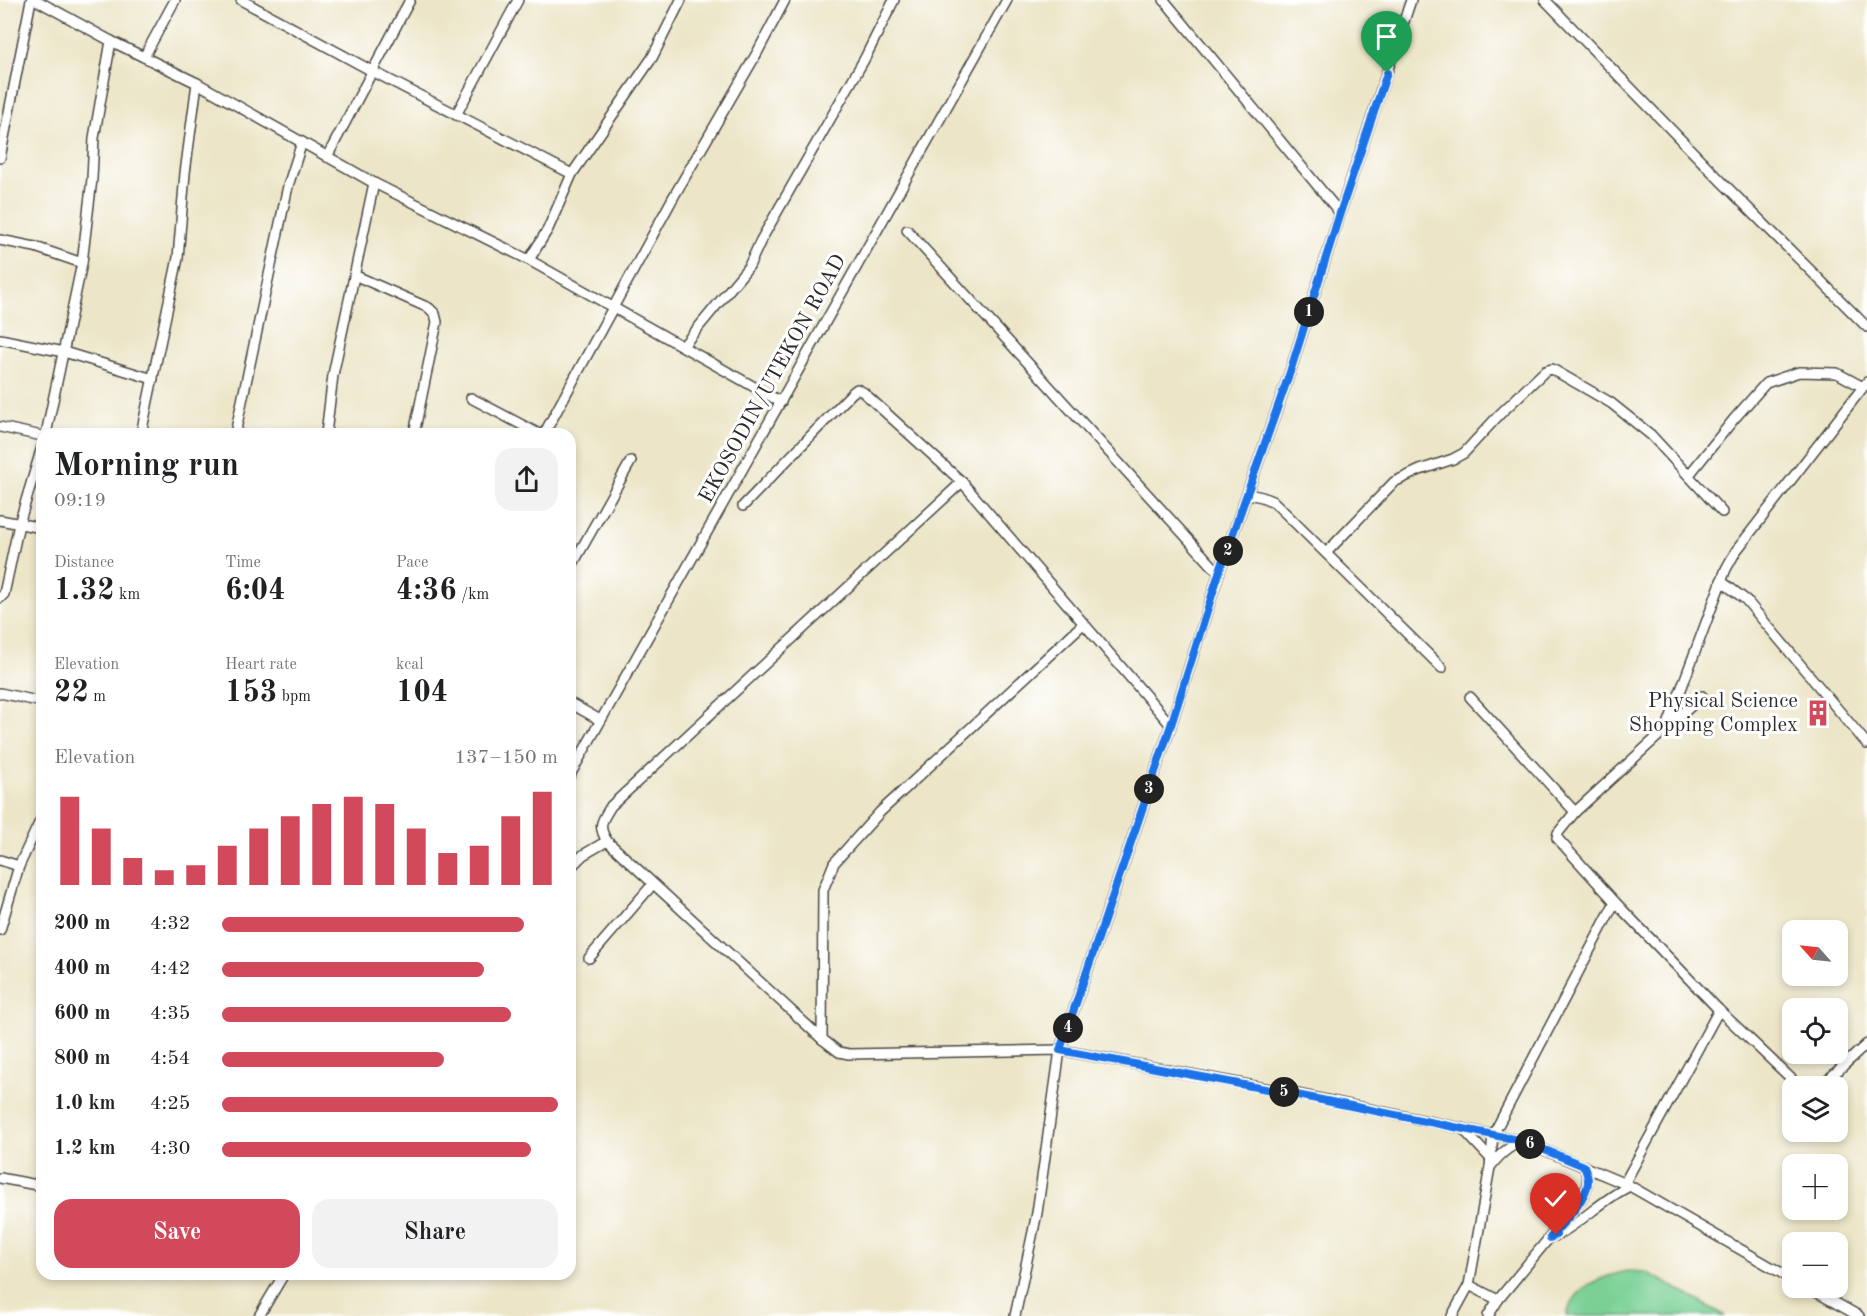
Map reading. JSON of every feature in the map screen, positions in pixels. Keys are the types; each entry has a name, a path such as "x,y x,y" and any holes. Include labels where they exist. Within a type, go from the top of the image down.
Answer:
{"street":[{"path":"0,158 31,0"},
{"path":"36,0 111,41 197,83 374,183 529,260 781,402"},
{"path":"144,57 175,0"},
{"path":"241,0 372,71 572,174"},
{"path":"327,157 410,0"},
{"path":"456,115 518,0"},
{"path":"529,260 548,230 572,174 652,58 681,0"},
{"path":"547,428 674,196 757,53 783,2 771,0"},
{"path":"683,346 749,266 761,240 865,58 894,0"},
{"name":"EKOSODIN/UTEKON ROAD","path":"576,764 1007,0"},
{"path":"1164,0 1340,213"},
{"path":"1016,1316 1037,1213 1060,1050 1171,725 1219,573 1290,372 1411,0"},
{"path":"1545,0 1721,182 1867,327"},
{"path":"46,428 82,263 92,179 94,138 111,41"},
{"path":"142,428 178,258 185,173 197,83"},
{"path":"236,428 288,186 302,142"},
{"path":"327,428 333,375 374,183"},
{"path":"907,230 1219,573"},
{"path":"0,240 35,247 82,263"},
{"path":"354,275 429,308 435,314 437,322 415,428"},
{"path":"0,339 64,352 153,379"},
{"path":"1326,553 1394,482 1464,453 1499,415 1545,371 1552,369 1611,403 1652,435 1722,512"},
{"path":"1666,729 1720,581 1736,551 1865,384 1837,373 1809,372 1799,372 1766,383 1689,475"},
{"path":"743,506 857,389 863,392 962,482 1171,725"},
{"path":"471,398 528,428"},
{"path":"0,427 36,434"},
{"path":"576,558 631,461"},
{"path":"0,598 4,594 19,524 36,467"},
{"path":"962,482 611,806 602,820 601,830 607,841 822,1039 839,1052 849,1054 1060,1050 1523,1141 1627,1185 1782,1273"},
{"path":"1248,494 1274,502 1443,668"},
{"path":"0,520 36,527"},
{"path":"1720,581 1746,600 1867,744"},
{"path":"822,1039 823,890 834,862 880,812 1083,624"},
{"path":"0,693 36,701"},
{"path":"1702,696 1575,813 1558,833 1557,838 1719,1010 1788,1076"},
{"path":"1470,697 1575,813"},
{"path":"576,706 600,720"},
{"path":"0,930 20,866 36,830"},
{"path":"576,862 583,855 607,841"},
{"path":"0,860 20,866"},
{"path":"589,958 652,884"},
{"path":"1452,1316 1469,1285 1493,1135 1615,902"},
{"path":"1550,1238 1568,1228 1627,1185 1719,1010"},
{"path":"1832,1076 1867,1044"},
{"path":"1462,1128 1490,1163"},
{"path":"1490,1163 1509,1146 1523,1141"},
{"path":"1488,1316 1498,1300 1582,1198 1587,1189 1588,1180 1584,1166"},
{"path":"0,1178 36,1185"},
{"path":"259,1316 280,1280"},
{"path":"1469,1285 1498,1300"},
{"path":"1827,1298 1859,1316"}],"green space":[{"path":"1627,1271 1646,1272 1726,1316 1566,1316 1576,1296 1590,1284 1607,1276"}],"place":[{"name":"Physical Science Shopping Complex","path":"1818,713"}],"route":[{"path":"1387,73 1290,372 1219,573 1171,725 1060,1050 1523,1141 1584,1166 1588,1180 1587,1189 1550,1238 1556,1235"}]}
